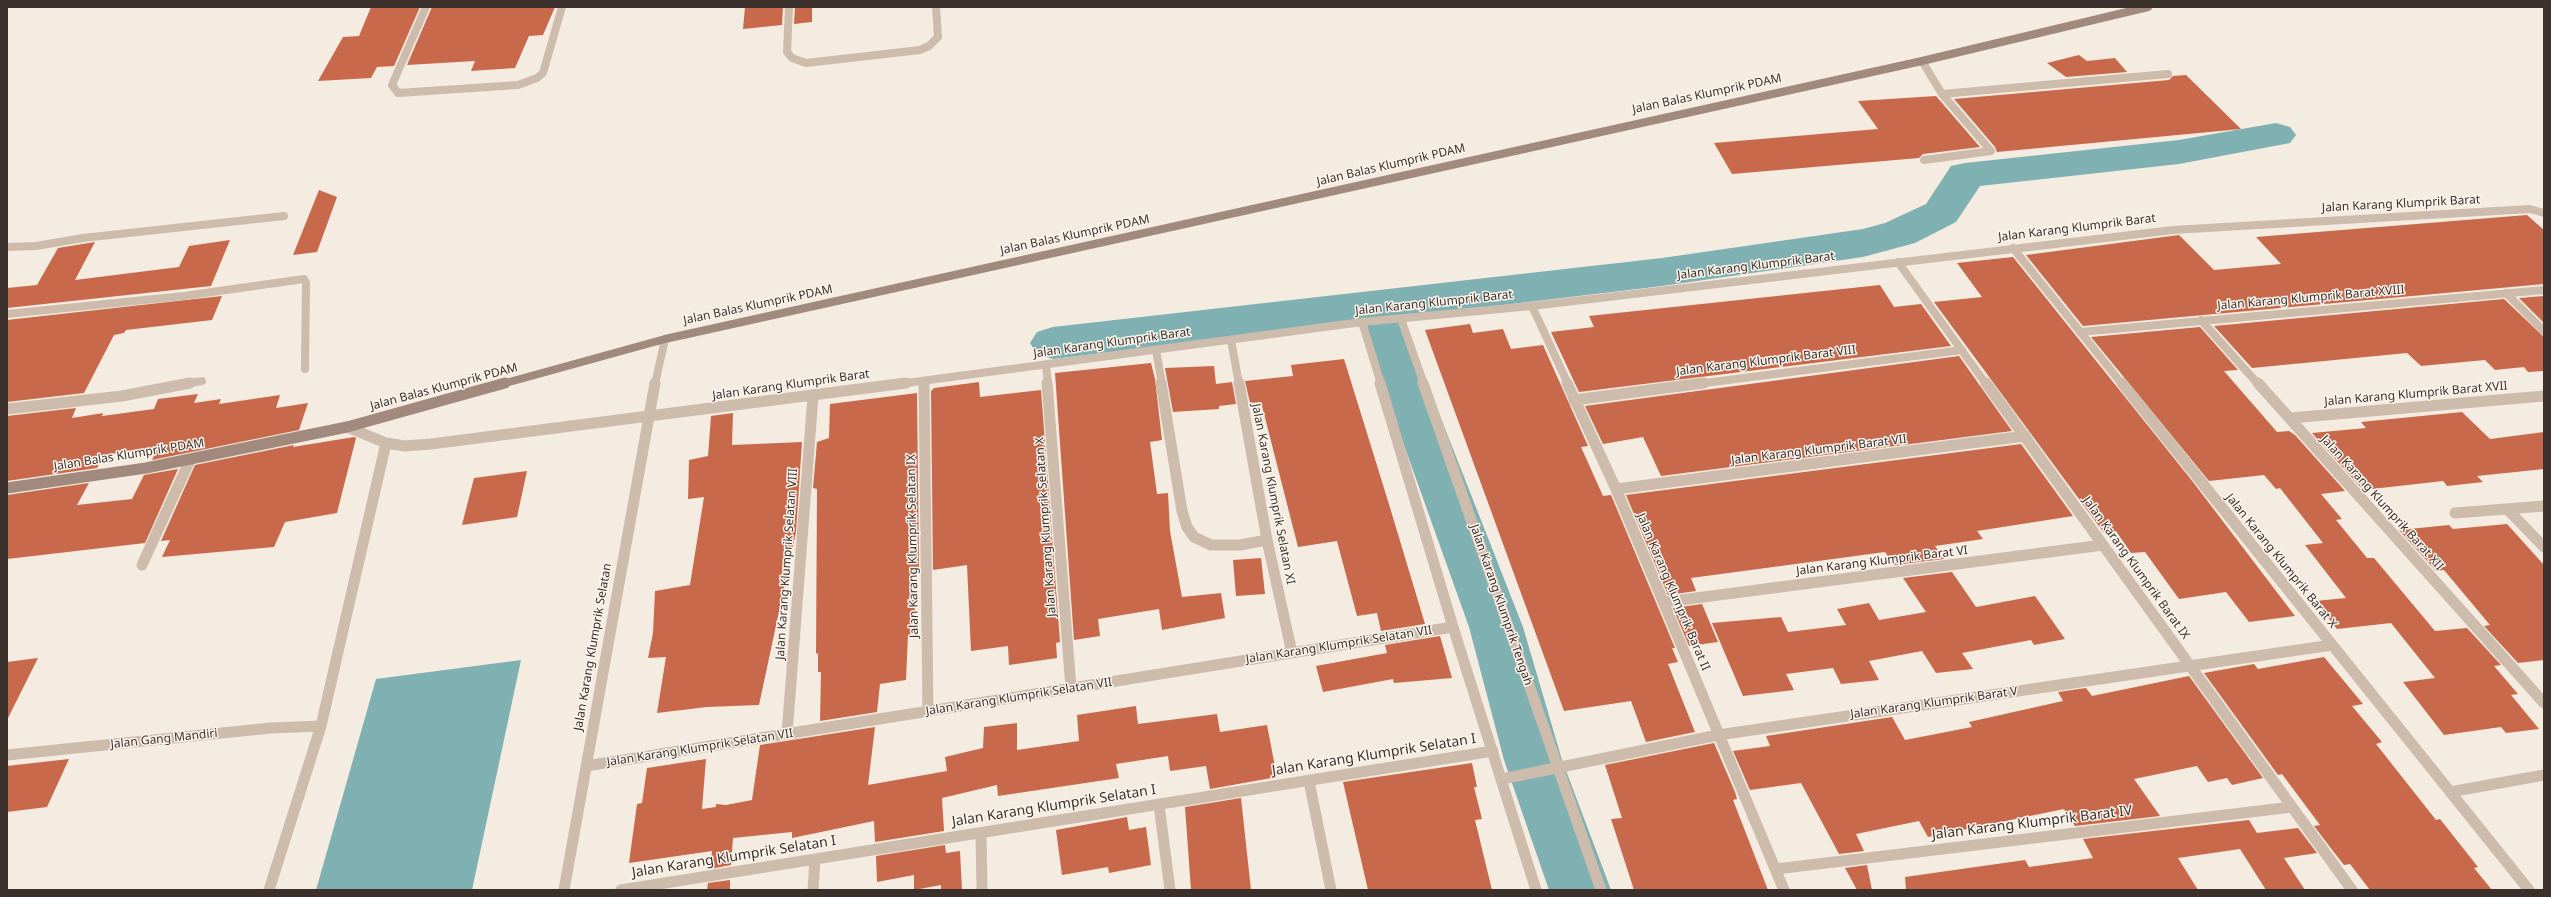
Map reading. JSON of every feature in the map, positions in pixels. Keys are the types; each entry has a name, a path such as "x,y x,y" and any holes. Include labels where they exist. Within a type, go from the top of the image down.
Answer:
{"street":[{"path":"426,7 392,86 398,93 404,94 518,85 537,78 543,73 562,7"},
{"path":"789,7 787,52 792,58 799,62 912,52 929,46 938,37 936,7"},
{"name":"Jalan Balas Klumprik PDAM","path":"7,488 146,468 346,427 665,339 1922,61 2148,7"},
{"path":"1922,61 1942,94 1990,151 1988,153 1924,160"},
{"path":"1942,94 2168,74"},
{"name":"Jalan Karang Klumprik Barat","path":"346,427 386,443 405,446 431,444 648,410 813,396 1365,322 1532,306 2173,230 2530,209 2544,213"},
{"path":"7,247 36,246 83,238 284,216"},
{"name":"Jalan Karang Klumprik Barat X","path":"2013,248 2528,890"},
{"name":"Jalan Karang Klumprik Barat IX","path":"1898,262 2352,890"},
{"path":"7,314 176,296 304,279 306,283 305,369"},
{"name":"Jalan Karang Klumprik Barat XVIII","path":"2080,332 2506,292 2544,290"},
{"path":"2506,292 2544,332"},
{"name":"Jalan Karang Klumprik Barat II","path":"1532,306 1616,489 1665,602 1718,735 1784,890"},
{"name":"Jalan Karang Klumprik Tengah","path":"1396,319 1601,890"},
{"name":"Jalan Karang Klumprik Barat XII","path":"2201,320 2544,703"},
{"path":"1365,322 1453,627 1536,890"},
{"name":"Jalan Karang Klumprik Selatan","path":"564,890 648,410 665,339"},
{"name":"Jalan Karang Klumprik Selatan XI","path":"1231,340 1266,540 1292,653"},
{"path":"1156,350 1182,511 1186,527 1194,537 1211,545 1240,545 1266,540"},
{"name":"Jalan Karang Klumprik Barat VIII","path":"1574,400 1962,350"},
{"name":"Jalan Karang Klumprik Selatan X","path":"1046,364 1072,688"},
{"path":"7,409 122,396 202,381"},
{"name":"Jalan Karang Klumprik Selatan IX","path":"924,381 928,711"},
{"name":"Jalan Karang Klumprik Selatan VIII","path":"786,734 813,396"},
{"name":"Jalan Karang Klumprik Barat XVII","path":"2290,418 2544,396"},
{"name":"Jalan Karang Klumprik Barat VII","path":"1616,489 2025,436"},
{"path":"269,890 316,726 386,443"},
{"path":"142,566 190,460"},
{"path":"2455,513 2544,506"},
{"path":"2508,509 2544,547"},
{"name":"Jalan Karang Klumprik Barat VI","path":"1665,602 2103,546"},
{"name":"Jalan Karang Klumprik Selatan VII","path":"586,766 1453,627"},
{"name":"Jalan Karang Klumprik Barat V","path":"1502,779 1718,735 2191,667 2332,645"},
{"name":"Jalan Gang Mandiri","path":"7,755 271,728 316,726"},
{"name":"Jalan Karang Klumprik Selatan I","path":"621,890 1492,751"},
{"path":"2450,792 2544,775"},
{"path":"1309,781 1331,890"},
{"path":"1159,804 1170,890"},
{"name":"Jalan Karang Klumprik Barat IV","path":"1776,869 2292,807"},
{"path":"981,833 982,890"},
{"path":"813,890 815,859"}],"water":[{"path":"521,660 472,890 316,890 376,679"}],"building":[{"path":"371,7 420,7 394,66 377,67 371,78 318,81 343,37 359,36"},
{"path":"432,7 555,7 543,35 529,36 515,68 471,71 475,61 407,65"},
{"path":"745,7 783,7 782,25 743,29"},
{"path":"795,7 812,7 812,22 794,24"},
{"path":"2079,55 2087,61 2115,58 2127,72 2066,77 2047,63"},
{"path":"2186,75 2241,129 1997,152 1995,147 1954,99 2169,80 2173,76"},
{"path":"1936,96 1980,147 1923,154 1919,158 1732,174 1714,143 1878,129 1858,101"},
{"path":"319,190 337,197 317,252 293,255"},
{"path":"2527,215 2544,230 2544,284 2083,326 2026,255 2179,235 2214,270 2281,264 2256,237"},
{"path":"230,240 211,286 7,308 7,288 37,285 58,248 95,242 75,280 179,267 189,246"},
{"path":"2013,257 2193,482 2295,616 2249,622 2226,592 2179,599 2145,552 2131,553 2116,531 2104,533 1934,302 1982,297 1957,263"},
{"path":"1880,285 1894,307 1921,304 1951,346 1579,392 1551,332 1594,327 1589,316"},
{"path":"222,296 212,320 126,330 124,333 114,335 84,393 7,402 7,320"},
{"path":"2544,296 2544,323 2519,298"},
{"path":"2504,299 2544,337 2544,371 2528,372 2524,367 2495,370 2485,360 2421,366 2407,353 2252,368 2214,326"},
{"path":"1470,324 1473,333 1503,329 1511,349 1543,345 1588,446 1581,447 1603,496 1611,495 1675,648 1672,648 1678,662 1668,664 1695,732 1646,742 1631,701 1564,711 1425,330"},
{"path":"2200,327 2238,370 2224,371 2277,432 2289,431 2295,435 2345,491 2321,494 2342,519 2336,520 2367,558 2374,558 2435,631 2467,628 2501,665 2494,666 2518,694 2511,695 2539,729 2506,733 2501,727 2444,735 2403,682 2435,678 2391,623 2337,629 2315,601 2346,598 2305,545 2323,543 2280,488 2276,489 2264,475 2209,481 2091,337"},
{"path":"1959,356 2012,431 1661,476 1643,437 1603,444 1585,406"},
{"path":"1344,359 1425,624 1381,631 1377,613 1357,616 1337,541 1298,547 1261,402 1250,403 1245,381 1293,376 1291,365"},
{"path":"1151,363 1155,379 1162,440 1150,442 1157,494 1168,493 1170,531 1182,597 1221,593 1225,618 1162,630 1159,609 1098,619 1100,636 1074,640 1055,373"},
{"path":"1214,366 1216,384 1232,382 1236,404 1219,406 1219,409 1173,412 1165,368"},
{"path":"979,382 980,397 1041,390 1060,642 1056,643 1057,658 1009,665 1008,646 971,651 967,565 933,570 931,391 934,388"},
{"path":"917,393 919,571 913,572 916,634 908,635 906,680 880,684 877,712 820,721 821,672 818,672 818,653 816,654 817,489 813,488 817,442 829,438 830,404"},
{"path":"198,394 194,403 221,399 219,404 280,395 276,408 308,403 299,430 152,460 158,447 104,455 97,468 7,481 7,416 76,408 72,418 103,413 102,416 154,409 158,399"},
{"path":"2462,412 2490,439 2544,432 2544,469 2477,476 2483,482 2447,486 2443,481 2363,490 2312,433 2366,428 2361,422"},
{"path":"733,413 732,445 802,442 796,532 759,705 707,707 657,713 666,657 648,658 653,633 655,591 690,585 704,497 688,499 689,460 708,456 711,416"},
{"path":"354,437 356,438 337,513 285,522 274,547 162,557 170,540 161,541 195,465 294,445 293,447"},
{"path":"2021,444 2073,516 1977,531 1983,539 1935,546 1944,559 1894,565 1885,552 1691,578 1696,591 1668,595 1626,495"},
{"path":"178,469 145,543 7,559 7,495 89,483 77,505 132,499 144,475"},
{"path":"527,471 517,517 462,525 474,478"},
{"path":"2507,524 2544,565 2544,660 2518,663 2484,626 2490,625 2444,570 2436,571 2399,530 2449,525 2453,529"},
{"path":"1261,558 1265,594 1236,596 1233,560"},
{"path":"1952,572 1976,607 2035,596 2065,639 2034,645 2031,640 1962,653 1973,669 1936,673 1922,651 1869,661 1879,680 1841,684 1833,668 1786,674 1794,690 1743,696 1712,623 1781,617 1788,632 1846,625 1837,609 1869,603 1879,620 1926,612 1903,578"},
{"path":"1702,604 1718,642 1689,646 1673,608"},
{"path":"1440,636 1452,678 1394,683 1393,679 1323,692 1316,666 1387,653 1385,645"},
{"path":"2324,657 2363,704 2352,706 2382,742 2376,744 2436,820 2440,819 2478,867 2474,868 2492,890 2370,890 2350,864 2344,865 2333,851 2314,826 2320,825 2282,774 2278,775 2204,673 2254,664 2258,669"},
{"path":"38,658 7,720 7,662"},
{"path":"2189,676 2263,778 2232,785 2227,778 2208,782 2197,766 2134,779 2160,816 2075,826 2064,809 1928,837 1919,821 1856,834 1864,851 1839,854 1801,783 1750,790 1733,751 1770,746 1766,736 1892,717 1905,740 1972,727 1969,722 2063,701 2058,692 2086,688 2092,696"},
{"path":"1136,706 1138,724 1217,714 1220,732 1267,725 1277,777 1210,789 1206,766 1170,771 1168,756 1116,764 1119,778 998,796 997,785 942,798 944,831 875,842 874,821 792,838 792,832 733,838 731,865 710,869 712,851 629,863 637,804 642,803 647,768 706,759 702,809 716,807 716,804 726,805 752,800 760,745 875,727 868,785 947,771 945,757 983,748 984,727 1017,723 1017,750 1079,741 1077,715"},
{"path":"1714,743 1735,792 1737,799 1733,800 1768,890 1634,890 1611,819 1622,818 1605,765"},
{"path":"69,759 47,807 7,812 7,766"},
{"path":"1472,763 1477,787 1474,787 1482,819 1475,820 1492,890 1368,890 1343,782"},
{"path":"1241,798 1251,890 1191,890 1185,807"},
{"path":"1127,817 1129,830 1146,827 1151,865 1109,873 1108,867 1062,875 1056,830"},
{"path":"2249,820 2257,833 2298,828 2317,853 2284,858 2305,890 2266,890 2240,849 2178,858 2198,890 1906,890 1905,877 2025,860 2029,867 2093,858 2083,839"},
{"path":"945,845 946,853 960,851 962,890 941,890 941,885 914,890 914,875 877,882 876,856"},
{"path":"1867,865 1872,890 1857,890 1845,868"},
{"path":"730,880 730,890 707,890 708,883"}],"waterway":[{"path":"1053,343 1662,272 1863,243 1900,233 1924,223 1941,213 1951,201 1965,175 2179,152 2276,135"},
{"path":"1378,306 1386,337 1496,627 1533,760 1580,890"}]}
